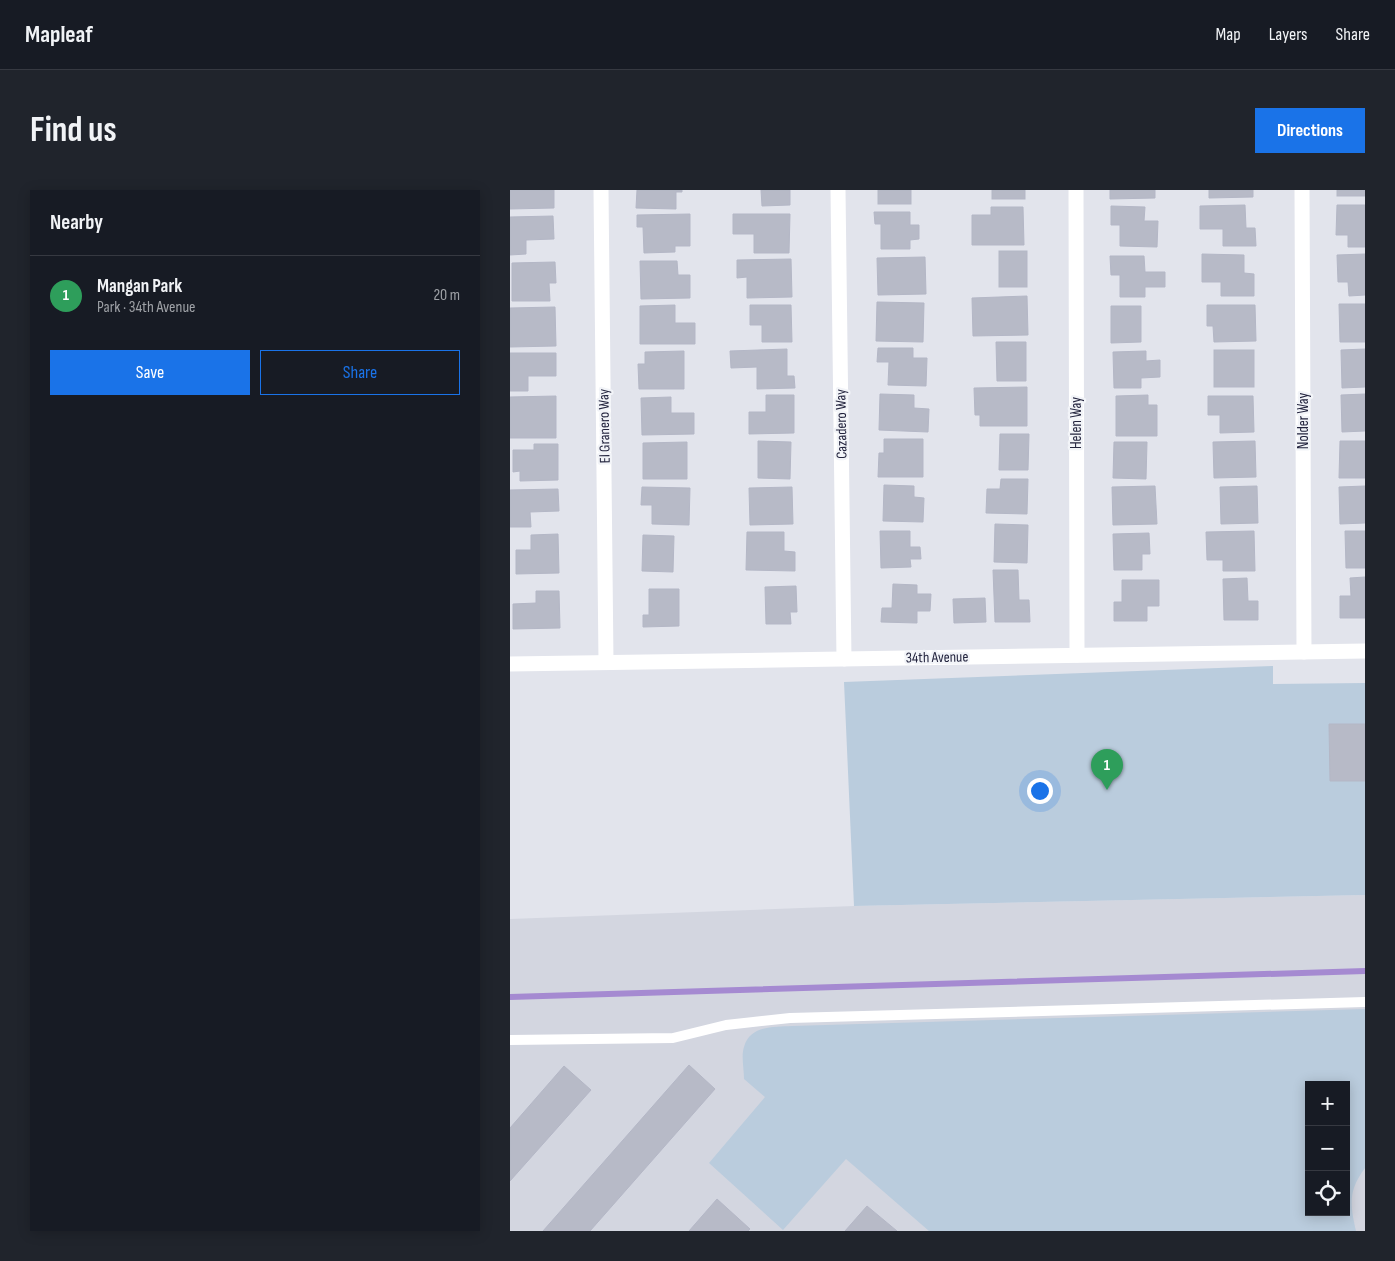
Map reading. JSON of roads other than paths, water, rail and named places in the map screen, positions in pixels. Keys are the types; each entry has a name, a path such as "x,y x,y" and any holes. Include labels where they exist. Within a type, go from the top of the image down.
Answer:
{"street":[{"name":"El Granero Way","path":"601,190 606,662"},
{"name":"Cazadero Way","path":"838,190 844,659"},
{"name":"Helen Way","path":"1076,190 1077,655"},
{"name":"Nolder Way","path":"1302,190 1304,652"},
{"name":"34th Avenue","path":"510,664 1365,651"}],"lane":[{"path":"510,1040 674,1038 726,1026 790,1018 1365,1002"}],"waterway":[{"path":"510,997 1365,971"}],"place":[{"name":"Mangan Park","path":"1107,790"}]}
